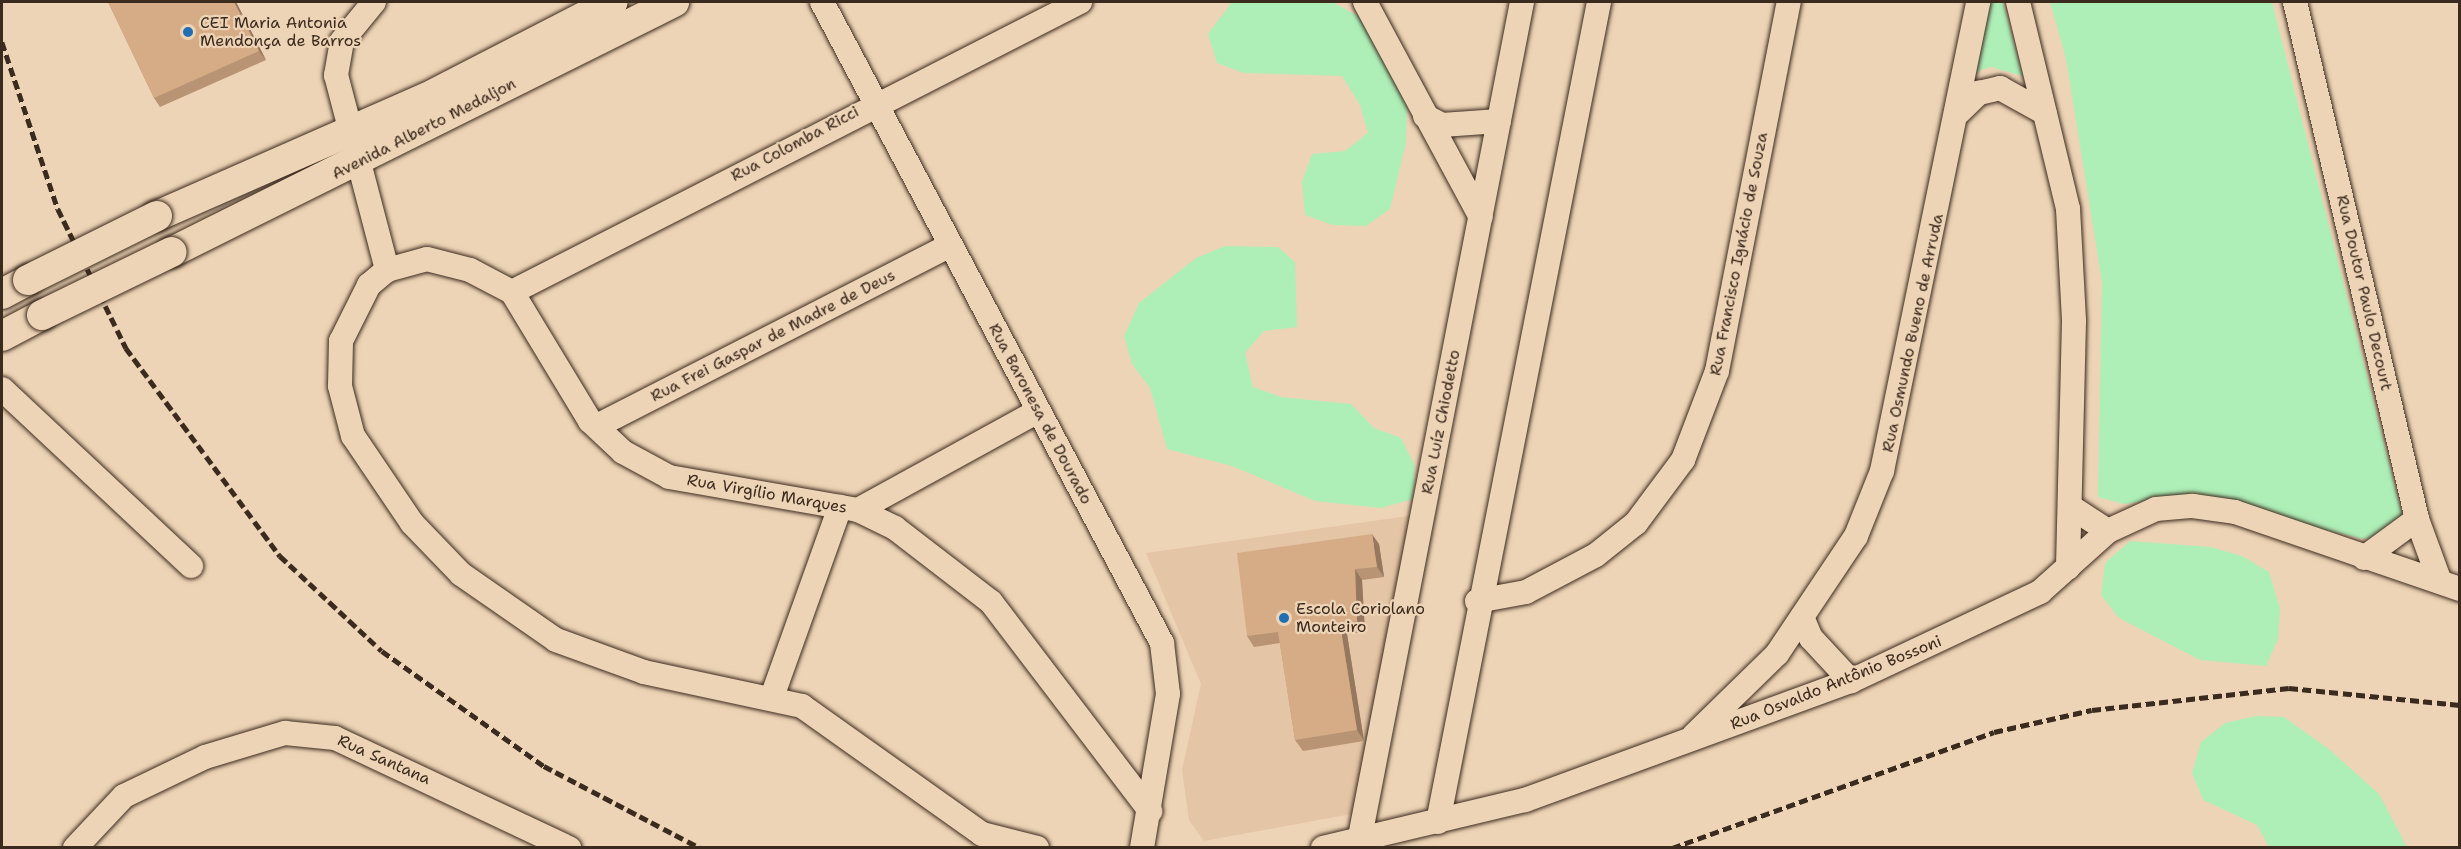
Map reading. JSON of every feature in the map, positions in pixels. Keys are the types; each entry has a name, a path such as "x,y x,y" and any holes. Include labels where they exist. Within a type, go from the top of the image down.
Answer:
{"main road":[{"name":"Avenida Alberto Medaljon","path":"2,294 157,216 351,131 613,2"},
{"name":"Avenida Alberto Medaljon","path":"2,336 359,163 674,2"}],"street":[{"path":"374,2 342,42 336,75 387,270 369,285 346,322 340,386 353,436 412,523 461,574 556,640 644,672 772,697 821,715 931,803 982,834 1037,848"},
{"name":"Rua Baronesa de Dourado","path":"822,2 1162,642 1168,694 1142,848"},
{"name":"Rua Colomba Ricci","path":"512,292 874,103 1080,2"},
{"path":"1365,2 1480,217"},
{"name":"Rua Luíz Chiodetto","path":"1359,842 1522,2"},
{"path":"1438,822 1477,601 1599,2"},
{"name":"Rua Francisco Ignácio de Souza","path":"1477,601 1526,592 1596,555 1636,523 1683,460 1717,371 1789,2"},
{"name":"Rua Osmundo Bueno de Arruda","path":"1684,744 1777,654 1856,536 1882,471 1959,112 1978,2"},
{"path":"2018,2 2068,209 2074,321 2068,568"},
{"name":"Rua Doutor Paulo Decourt","path":"2295,2 2417,519 2450,586"},
{"path":"1959,112 1979,93 2000,88 2044,113"},
{"path":"1425,116 1442,125 1498,121"},
{"name":"Rua Frei Gaspar de Madre de Deus","path":"597,426 950,245"},
{"name":"Rua Virgílio Marques","path":"387,270 426,259 470,270 512,292 597,426 623,452 669,477 849,508 932,553 991,602 1150,811"},
{"path":"2,389 191,566"},
{"path":"772,697 849,508 1038,411"},
{"name":"Rua Osvaldo Antônio Bossoni","path":"1323,848 1359,842 1524,800 1684,744 1851,681 2007,609 2068,568 2108,531 2156,509 2193,506 2235,512 2450,586"},
{"path":"2071,507 2108,531"},
{"path":"2364,558 2417,519"},
{"path":"1802,617 1811,638 1851,681"},
{"name":"Rua Santana","path":"75,848 124,796 205,757 285,733 335,738 569,848"}],"shaded area":[{"name":"Escola Coriolano Monteiro","path":"1415,515 1357,813 1204,841 1189,820 1182,770 1201,684 1146,553"}],"green space":[{"path":"1232,2 1332,2 1377,26 1408,78 1406,143 1390,209 1366,226 1333,225 1305,215 1302,182 1312,154 1345,151 1368,133 1360,105 1342,76 1244,73 1217,63 1208,34"},
{"path":"1986,2 2003,2 2023,76 1991,67 1975,72"},
{"path":"2050,2 2272,2 2403,518 2388,536 2364,539 2182,497 2124,504 2098,497 2102,282 2066,59"},
{"path":"1225,246 1278,247 1295,262 1297,327 1264,331 1245,353 1253,387 1281,397 1351,404 1374,428 1401,438 1415,466 1413,499 1381,508 1315,501 1232,466 1167,449 1150,388 1132,364 1124,336 1139,303 1196,258"},
{"path":"2130,541 2211,547 2242,556 2269,572 2280,608 2278,639 2266,666 2200,660 2119,618 2101,595 2105,563"},
{"path":"2256,716 2284,717 2330,750 2379,794 2407,847 2269,847 2257,825 2203,800 2192,773 2201,742 2225,723"}],"building":[{"name":"CEI Maria Antonia Mendonça de Barros","path":"108,2 234,2 259,51 154,98"},
{"path":"1372,534 1377,567 1355,569 1357,621 1340,624 1357,730 1295,740 1278,632 1247,636 1237,553"}],"railway":[{"path":"2,42 58,209 126,348 280,556 382,651 544,766 700,848"},
{"path":"1672,848 1994,732 2092,710 2289,688 2460,705"}],"place":[{"name":"CEI Maria Antonia Mendonça de Barros","path":"188,32"},
{"name":"Escola Coriolano Monteiro","path":"1284,618"}]}
